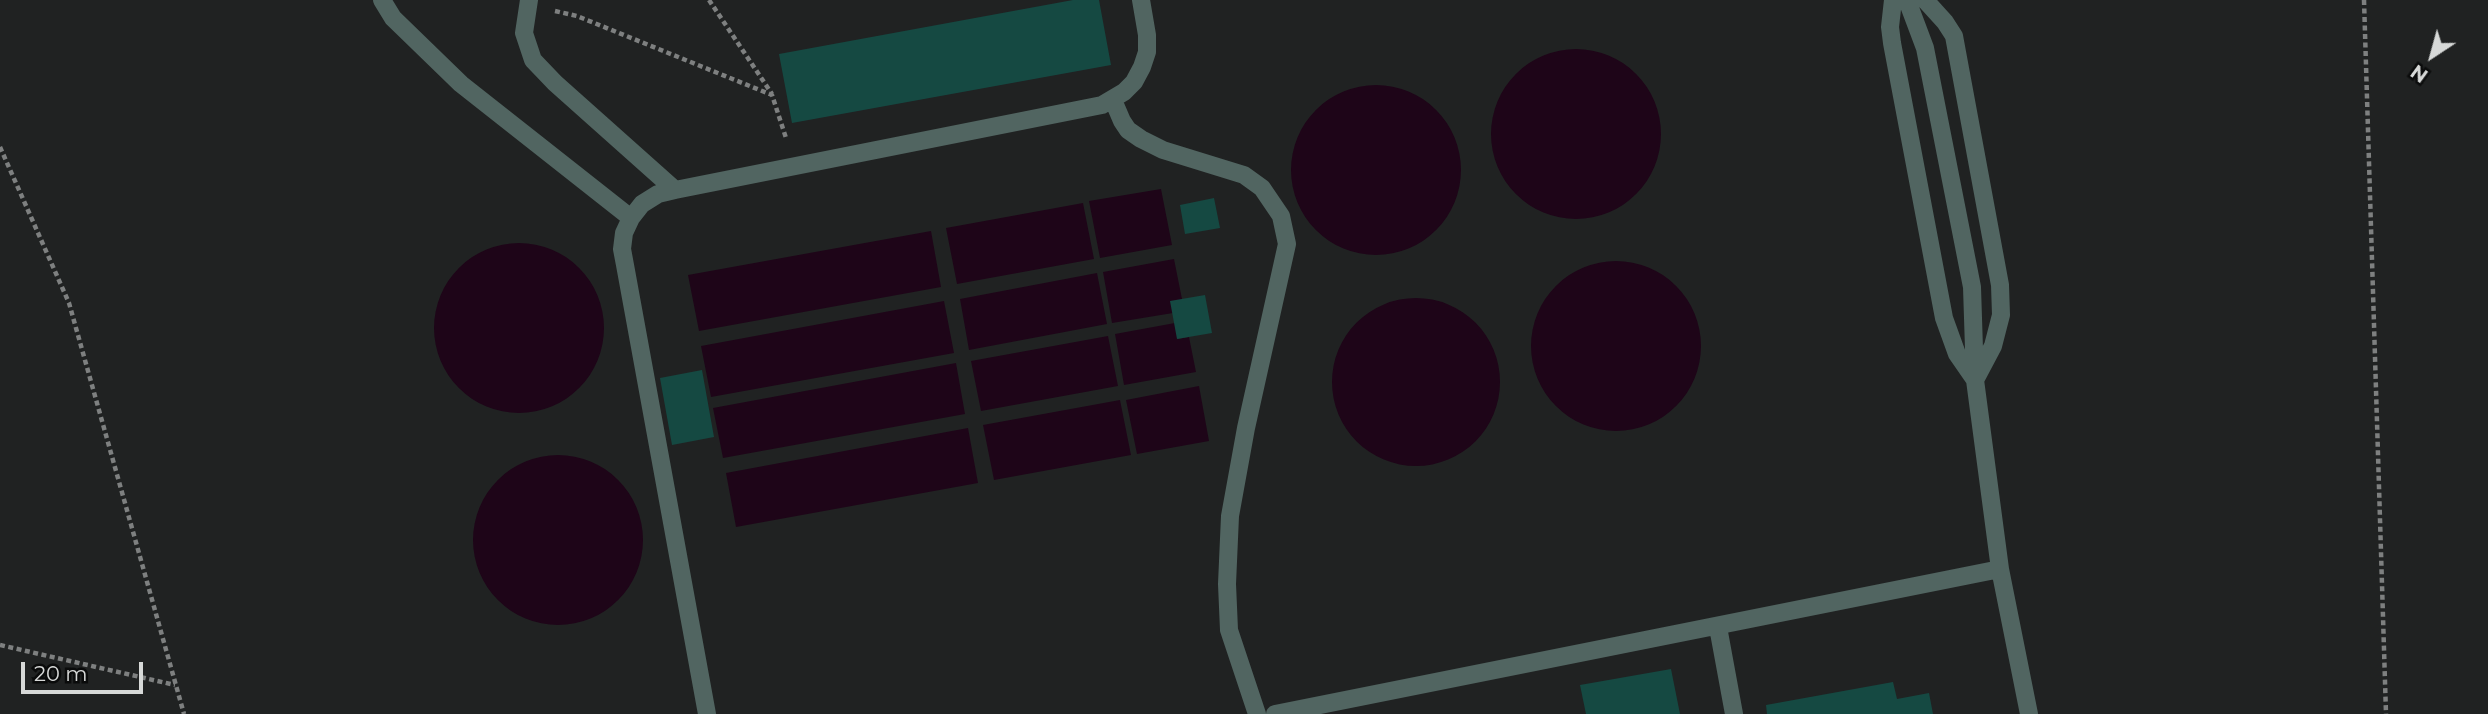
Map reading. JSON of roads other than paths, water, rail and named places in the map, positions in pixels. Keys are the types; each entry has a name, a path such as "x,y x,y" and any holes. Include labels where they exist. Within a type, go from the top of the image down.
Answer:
{"lane":[{"path":"382,0 393,18 461,84 631,218"},
{"path":"707,714 622,249 624,233 631,218 642,204 658,194 1090,108 1113,100 1134,82 1147,52 1141,0"},
{"path":"1893,0 1890,27 1892,43 1944,318 1957,354 1975,380"},
{"path":"1907,0 1925,48 1972,287 1975,380 2000,569 2028,714"},
{"path":"1925,0 1954,36 2000,285 2001,315 1988,357 1975,380"},
{"path":"523,2 524,33 533,60 555,83 675,190"},
{"path":"1113,100 1128,130 1141,139 1163,150 1244,176 1262,188 1281,216 1287,244 1246,428 1230,516 1227,584 1229,630 1257,714"},
{"path":"1275,714 2000,569"},
{"path":"1718,627 1734,714"}]}
